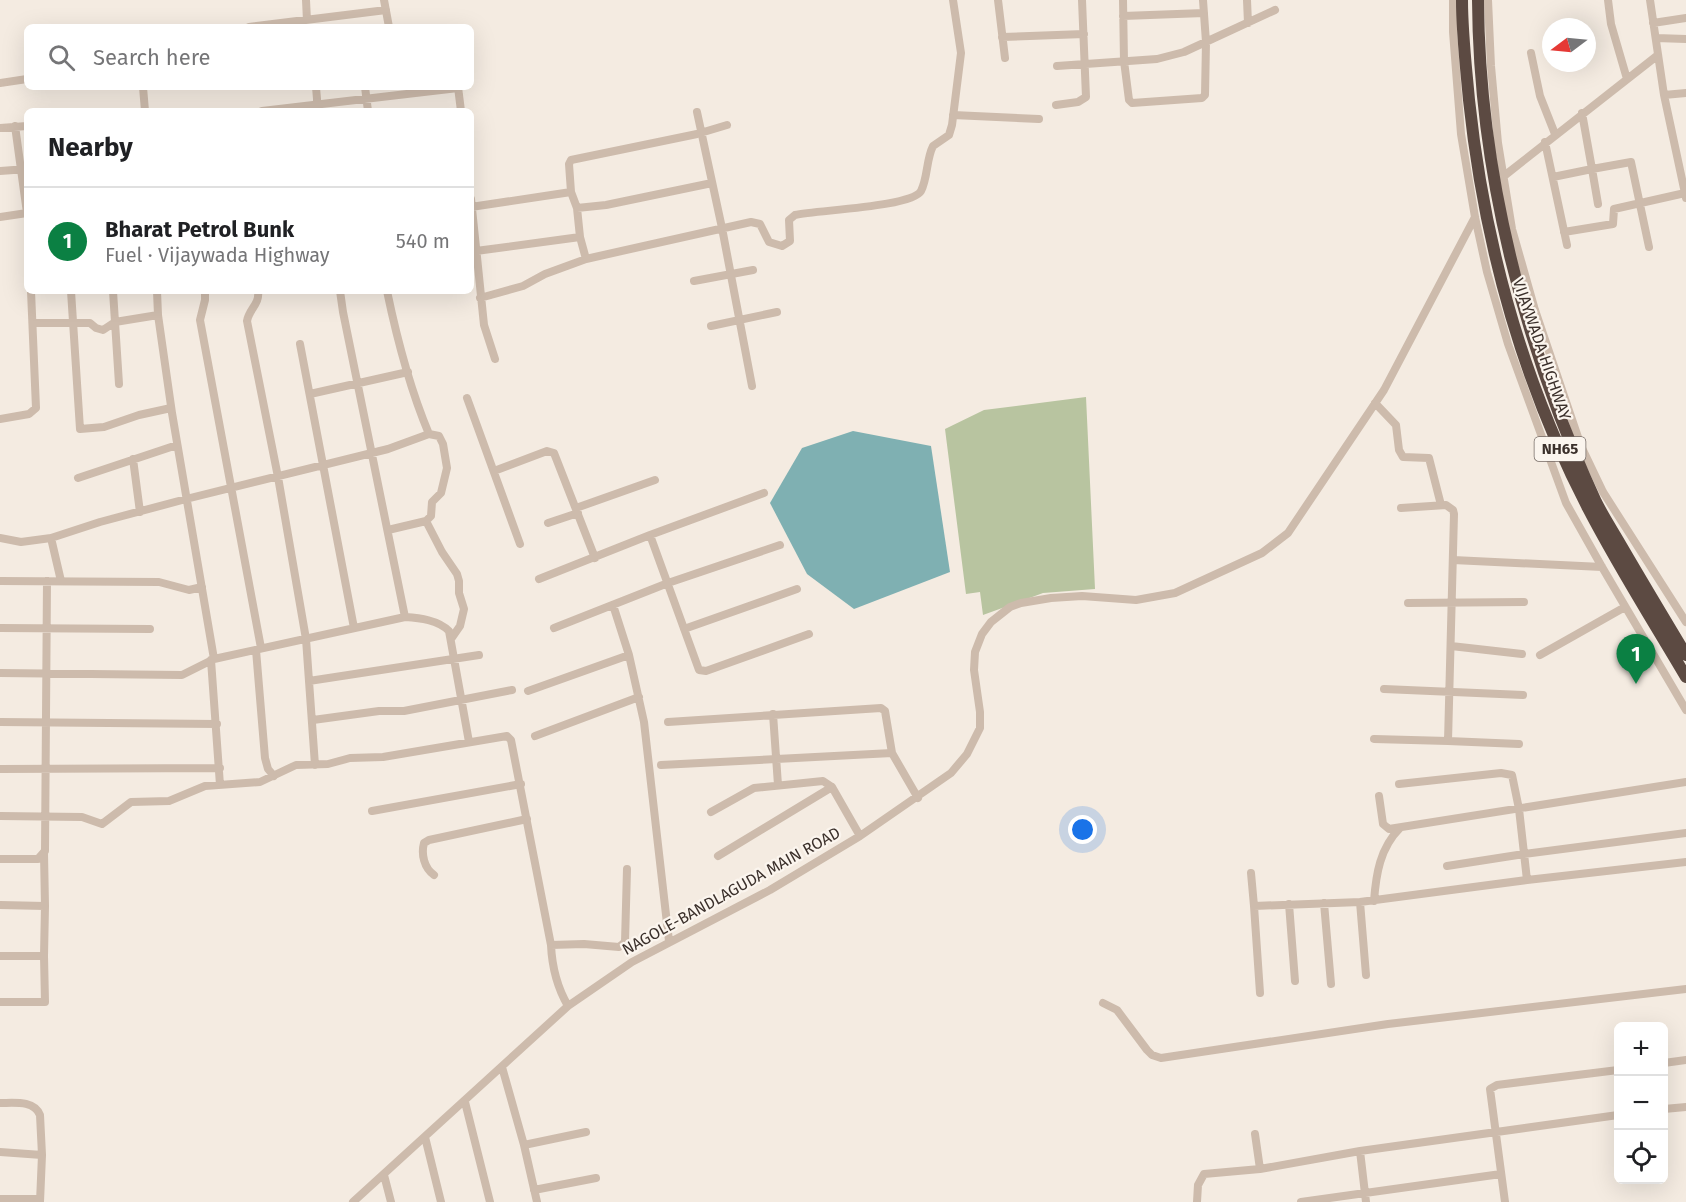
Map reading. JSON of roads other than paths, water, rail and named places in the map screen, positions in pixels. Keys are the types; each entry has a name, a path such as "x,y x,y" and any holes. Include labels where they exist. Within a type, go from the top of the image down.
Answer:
{"highway":[{"name":"VIJAYWADA HIGHWAY","path":"1462,0 1462,32 1469,99 1483,201 1519,341 1541,404 1588,508 1686,677"},
{"name":"VIJAYWADA HIGHWAY","path":"1478,0 1478,31 1487,132 1507,246 1528,320 1562,421 1597,504 1686,655"}],"street":[{"path":"306,0 307,21"},
{"path":"384,0 388,24"},
{"path":"480,298 523,286 545,274 586,259 722,228 757,222 769,242 782,246 790,241 789,220 795,215 895,203 914,197 922,189 933,146 949,135 961,53 952,0"},
{"path":"998,0 1005,58"},
{"path":"1056,105 1078,102 1086,97 1082,0"},
{"path":"1123,0 1124,61 1130,102 1202,98 1206,91 1203,0"},
{"path":"1247,0 1248,23"},
{"path":"1453,0 1453,32 1461,134 1487,273 1505,333 1566,503 1686,710"},
{"path":"1488,0 1491,66 1512,229 1535,310 1581,446 1603,492 1686,622"},
{"path":"1608,0 1611,24 1626,79"},
{"path":"1564,232 1613,224 1614,209 1686,196 1664,95 1650,0"},
{"path":"278,24 386,10"},
{"path":"1057,66 1156,59 1184,52 1275,10"},
{"path":"1124,16 1204,13"},
{"path":"1653,23 1686,18"},
{"path":"1002,38 1084,34"},
{"path":"1656,38 1686,39"},
{"path":"1531,53 1540,96 1555,134"},
{"path":"1504,176 1658,55"},
{"path":"0,83 24,79"},
{"path":"143,90 145,108"},
{"path":"316,90 318,108 366,98 440,90"},
{"path":"365,90 368,108"},
{"path":"458,90 461,108"},
{"path":"1664,95 1686,93"},
{"path":"697,112 752,386"},
{"path":"1582,113 1598,204"},
{"path":"953,114 1039,119"},
{"path":"586,259 580,237 577,208 571,192 569,165 571,160 727,125"},
{"path":"0,171 24,169 15,126"},
{"path":"0,128 24,126"},
{"path":"1545,142 1568,245"},
{"path":"1553,177 1631,162 1649,247"},
{"path":"577,208 606,205 712,183"},
{"path":"474,204 571,192"},
{"path":"0,217 24,213"},
{"name":"NAGOLE-BANDLAGUDA MAIN ROAD","path":"353,1202 568,1006 669,941 770,890 860,836 951,773 975,741 980,728 980,712 975,685 975,652 982,634 999,614 1021,603 1052,598 1082,596 1136,600 1175,593 1262,553 1288,533 1384,390 1475,217"},
{"path":"474,232 483,325 495,359"},
{"path":"476,251 580,237"},
{"path":"694,281 753,270"},
{"path":"0,419 29,414 36,408 31,294"},
{"path":"71,294 80,429 104,427 139,415 171,408"},
{"path":"113,294 119,384"},
{"path":"157,294 171,408 213,660 220,785"},
{"path":"205,294 200,320 232,488 259,649 265,758 268,769 274,776"},
{"path":"258,294 257,303 249,313 247,321 278,477 306,639 315,765"},
{"path":"340,294 405,617"},
{"path":"388,294 408,372 429,434"},
{"path":"711,326 777,312"},
{"path":"33,323 90,323 103,330 115,322 158,315"},
{"path":"300,344 354,628"},
{"path":"310,394 408,372"},
{"path":"467,398 520,544"},
{"path":"1375,403 1396,425 1399,450 1403,457 1429,458 1441,505"},
{"path":"0,538 13,542 51,538 140,512 371,454 429,434 439,436 443,444 447,468 441,493 432,502 431,516 426,521 388,530"},
{"path":"78,478 177,445"},
{"path":"494,471 551,451 556,455 595,558"},
{"path":"133,459 140,512"},
{"path":"548,523 655,480"},
{"path":"539,579 764,493"},
{"path":"1401,508 1441,505 1449,507 1454,514 1448,741"},
{"path":"426,521 459,581 459,593 464,609 460,626 451,639"},
{"path":"650,535 699,670 703,672 809,634"},
{"path":"51,538 61,581"},
{"path":"554,628 668,583 780,545"},
{"path":"1453,560 1602,567"},
{"path":"0,581 159,582 189,590 202,587"},
{"path":"0,1002 45,1002 47,581"},
{"path":"684,629 797,589"},
{"path":"1408,603 1524,602"},
{"path":"613,605 629,655 647,744 669,941"},
{"path":"1540,655 1625,607"},
{"path":"0,673 182,675 213,660 405,617 443,625 449,631 469,742"},
{"path":"0,628 150,629"},
{"path":"1451,646 1522,654"},
{"path":"309,681 478,655"},
{"path":"528,691 629,655"},
{"path":"1384,689 1522,696"},
{"path":"313,720 379,711 404,711 512,690"},
{"path":"535,736 639,698"},
{"path":"668,722 881,708 885,711 892,753 918,798"},
{"path":"773,714 778,784"},
{"path":"0,722 217,724"},
{"path":"0,816 89,818 102,824 131,802 169,801 205,786 261,782 296,765 328,764 350,758 383,757 507,736 512,740 551,945 553,968 560,992 568,1006"},
{"path":"1374,740 1519,744"},
{"path":"660,765 892,753"},
{"path":"0,769 220,768"},
{"path":"1399,784 1466,776 1507,774 1514,778 1520,809 1527,880"},
{"path":"711,812 748,790 778,784 817,781 827,783 832,787 860,836"},
{"path":"1379,796 1383,824 1389,829 1686,782"},
{"path":"372,811 520,784"},
{"path":"718,856 832,787"},
{"path":"434,875 426,868 422,849 424,843 527,819"},
{"path":"1374,901 1376,873 1382,857 1400,828"},
{"path":"1447,866 1686,833"},
{"path":"0,859 38,859 44,853"},
{"path":"1254,906 1374,901 1527,880 1686,862"},
{"path":"551,945 584,944 619,947 625,942 627,869"},
{"path":"1251,873 1260,993"},
{"path":"1360,902 1366,975"},
{"path":"1324,903 1331,984"},
{"path":"1289,904 1295,981"},
{"path":"0,906 45,906"},
{"path":"0,956 44,956"},
{"path":"1104,1003 1117,1010 1152,1055 1161,1058 1388,1024 1686,990"},
{"path":"1668,1062 1686,1060"},
{"path":"502,1067 537,1202"},
{"path":"1505,1202 1489,1092 1493,1087 1614,1071"},
{"path":"465,1102 490,1202"},
{"path":"0,1103 23,1103 33,1105 38,1110 42,1155 40,1201 0,1199"},
{"path":"1668,1109 1686,1107"},
{"path":"1197,1202 1198,1185 1204,1174 1260,1169 1360,1151 1614,1116"},
{"path":"524,1145 586,1132"},
{"path":"1255,1134 1260,1169"},
{"path":"425,1137 441,1202"},
{"path":"1360,1151 1365,1197"},
{"path":"0,1152 42,1155"},
{"path":"1302,1202 1365,1197 1501,1174"},
{"path":"384,1175 391,1202"},
{"path":"534,1190 596,1178"}],"water":[{"path":"853,431 931,446 950,572 854,609 807,574 770,503 802,448"}],"place":[{"name":"Bharat Petrol Bunk","path":"1636,684"}]}
